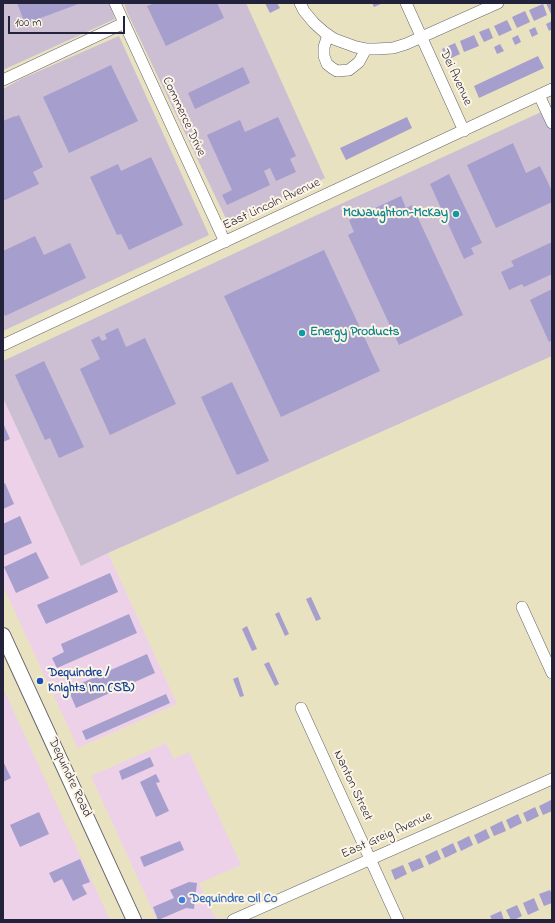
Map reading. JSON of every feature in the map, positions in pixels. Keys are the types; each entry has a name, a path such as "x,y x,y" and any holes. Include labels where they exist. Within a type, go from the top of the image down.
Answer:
{"main road":[{"name":"Dequindre Road","path":"3,635 134,920"}],"street":[{"name":"Commerce Drive","path":"115,3 225,242"},
{"path":"300,3 311,20 328,35 345,43 366,49 385,49 406,44 498,3"},
{"name":"Dei Avenue","path":"406,3 464,131"},
{"path":"3,80 124,23"},
{"path":"328,35 324,47 324,56 327,64 337,71 348,70 354,66 359,62 366,49"},
{"name":"East Lincoln Avenue","path":"3,345 552,90"},
{"path":"539,95 552,122"},
{"path":"522,607 552,673"},
{"name":"Nanton Street","path":"301,708 398,920"},
{"name":"East Greig Avenue","path":"233,920 552,779"}],"shaded area":[{"path":"3,3 109,3 115,19 3,70"},
{"path":"124,3 246,3 325,178 229,225"},
{"path":"119,36 209,235 3,331 3,89 21,79"},
{"path":"552,107 552,356 81,566 3,398 3,361"},
{"path":"3,398 81,566 108,553 177,704 78,748 3,586"},
{"path":"3,688 55,801 110,920 3,920"},
{"path":"166,743 174,759 189,752 241,865 199,883 214,916 219,920 157,920 91,776"}],"building":[{"path":"17,3 81,3 27,23 24,21"},
{"path":"155,3 217,3 224,18 166,46 147,6"},
{"path":"265,3 277,3 280,8 270,13"},
{"path":"372,3 383,3 374,7"},
{"path":"546,3 552,3 551,14"},
{"path":"543,4 547,15 534,21 529,10"},
{"path":"525,11 530,22 517,28 512,17"},
{"path":"507,20 512,30 499,36 494,26"},
{"path":"552,21 552,29 549,31 546,24"},
{"path":"535,27 538,34 532,37 529,30"},
{"path":"489,28 493,38 484,42 479,32"},
{"path":"474,35 479,46 464,52 460,41"},
{"path":"518,35 521,42 515,45 512,38"},
{"path":"455,43 460,54 447,60 442,49"},
{"path":"500,44 504,51 497,54 494,47"},
{"path":"538,56 544,68 479,98 474,86"},
{"path":"111,65 138,121 69,153 43,97"},
{"path":"243,67 250,83 195,109 188,93"},
{"path":"19,115 43,167 33,172 39,184 3,201 3,121"},
{"path":"278,117 296,156 290,159 296,172 276,181 270,168 264,171 270,185 227,205 222,195 232,190 207,135 240,120 245,132"},
{"path":"407,117 412,128 346,160 340,148"},
{"path":"513,143 526,173 540,166 552,191 552,202 496,228 467,165"},
{"path":"151,157 183,225 129,250 121,234 117,235 90,177 118,164 121,171"},
{"name":"McNaughton-McKay","path":"449,174 482,243 471,248 474,254 464,259 430,184"},
{"path":"401,196 406,208 412,205 463,315 399,345 348,235 354,232 349,220"},
{"path":"35,236 44,255 70,243 86,278 5,316 3,312 3,251"},
{"path":"552,242 552,274 524,287 522,284 509,290 501,272 514,266 511,261"},
{"name":"Energy Products","path":"324,250 380,371 281,417 224,296"},
{"path":"552,289 552,340 549,342 530,300"},
{"path":"118,328 126,347 145,338 176,404 110,435 80,369 100,359 91,340 99,336 102,341 107,339 105,334"},
{"path":"44,361 84,447 59,458 50,438 45,440 15,375"},
{"path":"232,382 269,461 237,475 201,397"},
{"path":"3,423 10,439 3,442"},
{"path":"5,483 14,504 3,509 3,484"},
{"path":"20,516 32,543 3,556 3,524"},
{"path":"36,552 49,578 16,593 4,567"},
{"path":"110,573 118,592 46,624 37,605"},
{"path":"311,597 321,619 316,621 306,599"},
{"path":"279,612 289,634 285,636 275,614"},
{"path":"129,614 137,633 57,668 52,658 64,652 61,644"},
{"path":"247,626 257,649 252,651 242,629"},
{"path":"147,654 155,673 76,708 68,689"},
{"path":"269,662 279,684 275,686 264,664"},
{"path":"238,677 244,696 240,697 233,679"},
{"path":"166,694 170,703 86,740 82,731"},
{"path":"150,757 154,766 122,780 119,771"},
{"path":"3,761 11,778 3,782"},
{"path":"156,774 160,782 156,783 169,811 156,817 140,782"},
{"path":"551,800 552,811 543,815 539,806"},
{"path":"535,807 539,816 527,822 523,813"},
{"path":"39,812 49,834 20,847 10,825"},
{"path":"518,814 522,823 510,829 506,820"},
{"path":"502,821 506,831 494,836 490,827"},
{"path":"486,829 490,838 478,844 474,835"},
{"path":"469,836 473,845 461,851 457,842"},
{"path":"180,841 184,850 144,867 140,857"},
{"path":"453,843 457,852 445,858 441,849"},
{"path":"437,850 441,859 429,865 425,856"},
{"path":"420,858 424,867 412,872 408,863"},
{"path":"80,859 90,882 82,885 87,894 73,901 62,879 54,883 49,873"},
{"path":"403,865 407,874 395,880 391,870"},
{"path":"189,882 197,883 194,909 186,908 158,920 153,907 174,898 170,890"},
{"path":"550,890 552,895 552,903 544,906 539,894"},
{"path":"534,898 539,910 528,915 523,903"},
{"path":"517,905 522,916 511,920 506,910"},
{"path":"501,911 504,920 492,920 490,916"}],"place":[{"name":"McNaughton-McKay","path":"456,214"},
{"name":"Energy Products","path":"302,333"},
{"name":"Dequindre / Knights Inn (SB)","path":"40,681"},
{"name":"Dequindre Oil Co","path":"182,900"}]}
